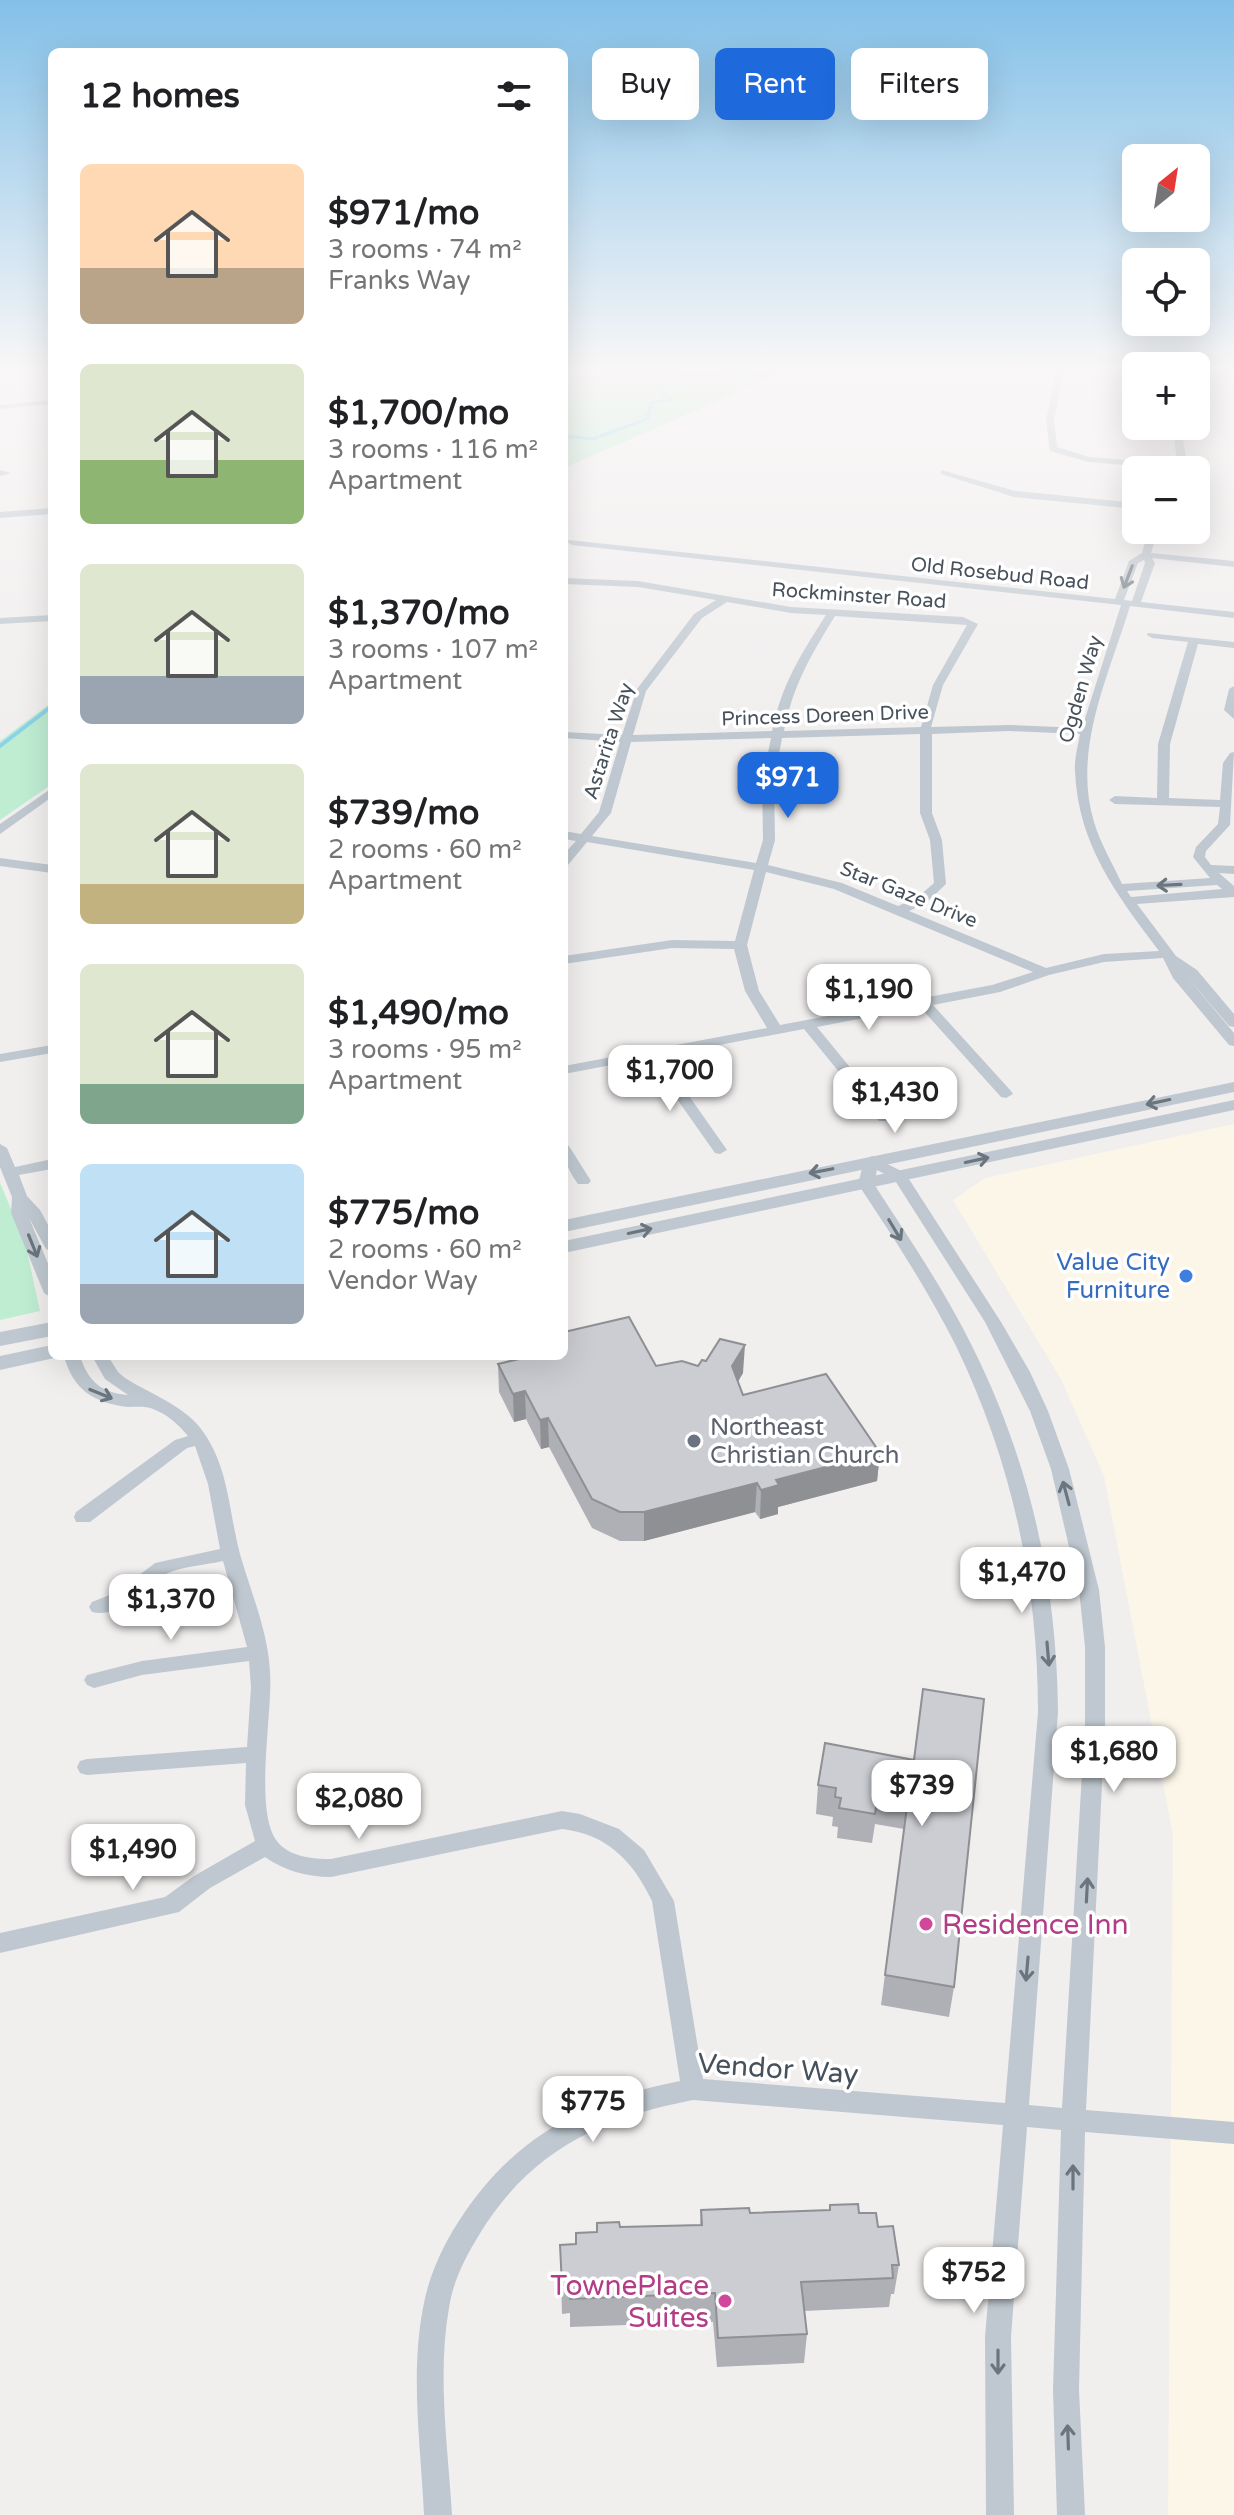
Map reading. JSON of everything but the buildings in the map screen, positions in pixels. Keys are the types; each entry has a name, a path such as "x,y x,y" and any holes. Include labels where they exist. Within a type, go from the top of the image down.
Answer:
{"street":[{"path":"999,489 1014,494 1122,505"},
{"path":"0,515 48,511"},
{"name":"Old Rosebud Road","path":"572,542 1234,615"},
{"path":"1126,604 1150,563 1146,555 1149,544"},
{"path":"1126,604 1134,561 1146,555 1234,564"},
{"name":"Rockminster Road","path":"570,585 638,584 723,600 832,613 963,620 973,624 938,685 926,722 926,813 936,840 940,884 922,900 898,911"},
{"name":"Astarita Way","path":"568,858 605,813 641,691 698,616 723,600"},
{"name":"Ogden Way","path":"1126,604 1086,731 1080,769 1083,799 1092,835 1118,888 1168,954 1178,975 1234,1042"},
{"path":"776,1031 752,991 740,945 769,840 768,782 784,701 795,673 832,613"},
{"path":"0,621 48,618"},
{"path":"1152,635 1234,645"},
{"path":"1163,801 1164,744 1194,640"},
{"path":"1234,690 1229,710 1234,716"},
{"name":"Princess Doreen Drive","path":"568,735 626,739 1033,728 1086,731"},
{"path":"1233,892 1207,869 1199,857 1200,850 1224,825 1229,763 1234,755"},
{"path":"0,830 48,794"},
{"path":"1115,800 1225,804"},
{"name":"Star Gaze Drive","path":"568,836 760,868 838,886 1045,972"},
{"path":"0,862 48,868"},
{"path":"1207,869 1234,870"},
{"path":"1118,888 1219,881"},
{"path":"1128,901 1233,892"},
{"path":"568,957 672,944 740,945"},
{"path":"568,1069 995,989 1045,972 1104,958 1168,954"},
{"name":"Ogden Way","path":"1168,954 1192,973 1234,1023"},
{"path":"924,1003 1006,1094"},
{"path":"808,1025 884,1118"},
{"path":"0,1058 48,1050"},
{"path":"652,1054 720,1150"},
{"path":"568,1225 1234,1087"},
{"path":"568,1246 1234,1105"},
{"path":"0,1148 20,1197 34,1213 48,1239"},
{"path":"568,1156 583,1181"},
{"path":"872,1161 900,1176 993,1322 1039,1411 1077,1530 1089,1590 1095,1647 1095,1723 1073,2122 1066,2390 1071,2515"},
{"path":"872,1161 866,1184 963,1343 988,1397 1016,1469 1042,1590 1049,1668 1048,1712 998,2337 1000,2515"},
{"path":"11,1172 48,1165"},
{"path":"20,1197 19,1213 48,1283"},
{"path":"0,1339 48,1330"},
{"path":"0,1363 48,1353"},
{"path":"73,1360 81,1382 90,1390 111,1399 152,1402 170,1408 185,1419 199,1439 219,1487 231,1553 260,1669 257,1806 267,1845 280,1855 305,1866 327,1868 349,1867 398,1853 562,1820 586,1821 604,1830 631,1849 651,1875 663,1901 693,2089"},
{"path":"102,1360 111,1375 152,1402"},
{"path":"83,1517 181,1444 199,1439"},
{"path":"99,1607 124,1597 162,1568 231,1553"},
{"path":"94,1680 142,1668 257,1653"},
{"path":"87,1767 258,1754"},
{"path":"0,1943 171,1905 202,1882 267,1845"},
{"name":"Vendor Way","path":"438,2515 433,2408 434,2319 444,2272 470,2223 500,2182 548,2140 575,2125 652,2096 693,2089 1234,2133"}],"shaded area":[{"path":"1234,1124 1234,2515 1168,2515 1173,1835 1104,1476 1061,1379 953,1200 985,1178"}],"green space":[{"path":"48,705 48,787 0,820 0,741"},
{"path":"0,1183 25,1242 40,1311 0,1320"}],"waterway":[{"path":"0,746 48,709"}],"place":[{"name":"Value City Furniture","path":"1186,1276"},
{"name":"Northeast Christian Church","path":"694,1441"},
{"name":"Residence Inn","path":"926,1924"},
{"name":"TownePlace Suites","path":"725,2301"}]}
